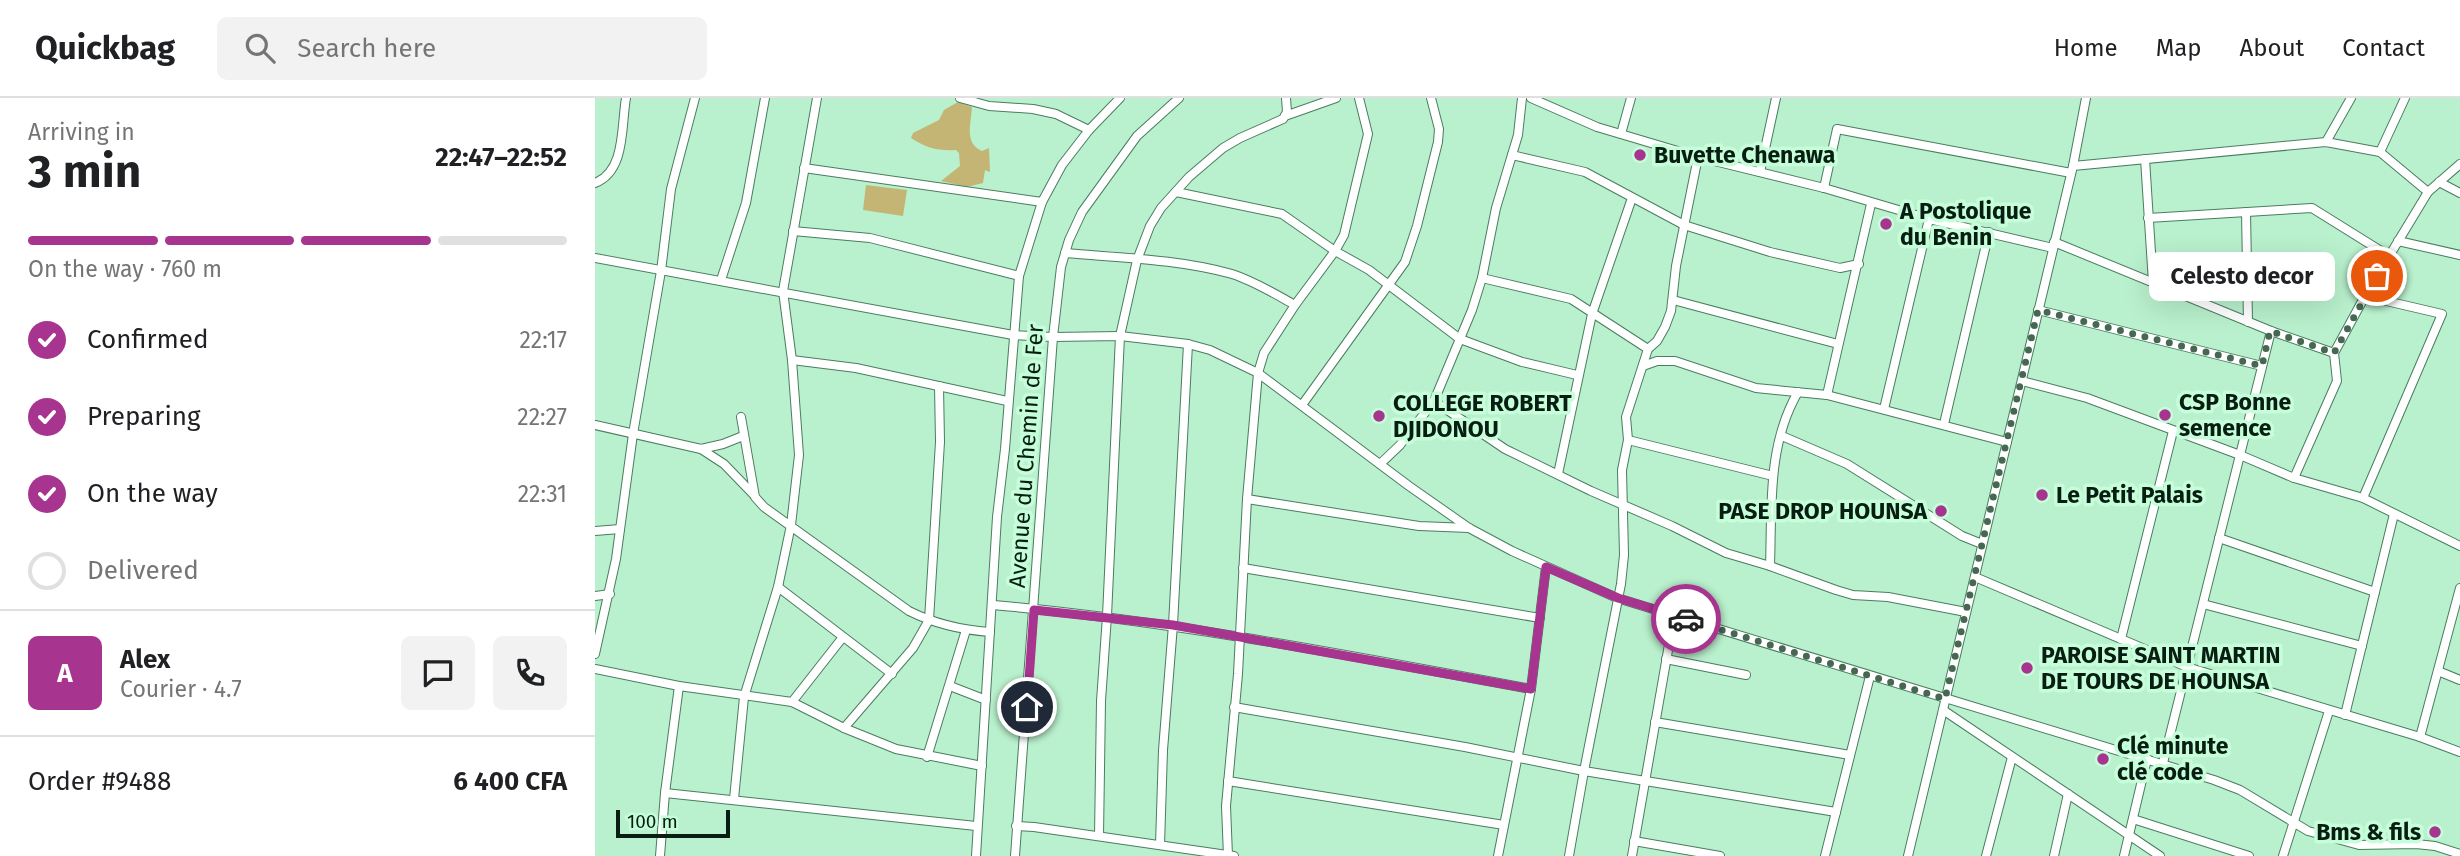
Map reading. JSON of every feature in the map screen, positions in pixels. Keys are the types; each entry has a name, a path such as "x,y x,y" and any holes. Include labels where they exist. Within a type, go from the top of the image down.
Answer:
{"street":[{"path":"595,183 602,181 614,169 626,98"},
{"path":"595,654 610,594 633,434 661,271 671,189 695,98"},
{"path":"721,280 746,202 765,98"},
{"path":"734,799 744,696 778,587 790,525 799,455 792,360 783,291 817,98"},
{"path":"960,98 989,106 1033,109 1056,114 1089,130"},
{"name":"Avenue du Chemin de Fer","path":"976,856 997,517 1019,275 1042,202 1062,166 1089,130 1120,98"},
{"name":"Avenue du Chemin de Fer","path":"1015,856 1053,337 1065,253 1082,212 1136,136 1179,98"},
{"path":"1285,116 1286,98"},
{"path":"1100,836 1101,701 1120,336 1137,260 1150,226 1161,208 1223,148 1285,116 1336,98"},
{"path":"1228,856 1226,806 1258,373 1264,353 1345,234 1368,134 1359,98"},
{"path":"1302,405 1405,262 1439,142 1439,129 1431,98"},
{"path":"1380,464 1400,445 1434,401 1460,339 1482,278 1496,208 1518,135 1522,98"},
{"path":"1531,98 1560,113 1698,157 1824,188 1929,219 2054,245 2270,331 2334,353"},
{"path":"1621,134 1631,98"},
{"path":"1760,172 1776,98"},
{"path":"1908,856 2072,170 2086,98"},
{"path":"2326,142 2351,98"},
{"path":"2380,152 2405,98"},
{"path":"1824,188 1837,129 2072,170 2145,159 2326,142 2380,152 2428,192"},
{"path":"1511,155 1585,172 1684,225 1770,252 1840,268 1859,264"},
{"path":"1569,856 1624,555 1622,470 1628,440 1626,417 1648,349 1657,341 1665,327 1673,300 1698,157"},
{"path":"2145,159 2153,283"},
{"path":"2294,478 2337,381 2334,353 2428,192 2460,164"},
{"path":"804,168 1042,202"},
{"path":"2439,182 2460,193"},
{"path":"1176,192 1282,214 1335,251 1369,270 1460,339 1522,362 1577,374"},
{"path":"1558,474 1591,314 1632,198"},
{"path":"1827,394 1871,204"},
{"path":"2148,218 2312,208 2389,256"},
{"path":"2246,212 2248,322"},
{"path":"1884,409 1929,219"},
{"path":"793,231 870,238 1019,275"},
{"path":"1944,424 1989,232"},
{"path":"2398,241 2460,256"},
{"path":"1065,253 1198,266 1234,275 1295,305"},
{"path":"595,258 1013,335 1120,336 1188,344 1219,353 1258,373 1469,528 1546,567 1618,598 2147,759 2240,790 2308,831 2359,845 2416,844 2435,846 2460,854"},
{"path":"1482,278 1554,294 1583,305 1591,314 1648,349"},
{"path":"2363,498 2442,314 2365,296"},
{"path":"1673,300 1838,344"},
{"path":"2038,310 2262,366"},
{"path":"2163,764 2270,331"},
{"path":"1160,845 1163,750 1173,625 1188,344"},
{"path":"792,360 856,368 1007,401"},
{"path":"1643,366 1657,361 1675,361 1756,388 1827,394 2007,442"},
{"path":"2022,381 2087,398 2294,478 2363,498 2460,546"},
{"path":"844,728 913,648 929,620 940,442 939,386"},
{"path":"1770,566 1776,451 1788,412 1798,392"},
{"path":"1434,401 1506,449 1727,553 1853,595 1888,597 1966,612"},
{"path":"741,417 755,497"},
{"path":"595,425 702,449 724,464 764,507 887,597 929,620 966,630 990,632"},
{"path":"2121,639 2173,431"},
{"path":"702,449 743,436"},
{"path":"1782,436 1847,464 1962,536 1982,544"},
{"path":"1628,440 1773,476"},
{"path":"1247,499 1419,526 1469,528"},
{"path":"2345,715 2394,514"},
{"path":"595,531 619,530"},
{"path":"2219,538 2375,592"},
{"path":"1498,856 1531,689 1546,567"},
{"path":"1243,568 1540,618"},
{"path":"1975,577 2187,667 2420,737 2460,752"},
{"path":"778,587 892,674"},
{"path":"2420,737 2456,619 2460,588"},
{"path":"595,596 610,594"},
{"path":"2203,604 2362,646"},
{"path":"993,605 1173,625 1531,689"},
{"path":"1632,856 1674,616"},
{"path":"927,757 966,630"},
{"path":"792,702 843,637"},
{"path":"1666,659 1746,675"},
{"path":"595,669 679,686 792,702 895,749 982,766"},
{"path":"2438,671 2460,680"},
{"path":"1825,856 1870,676"},
{"path":"660,856 679,686"},
{"path":"950,686 986,700"},
{"path":"1234,707 1584,771 1836,812"},
{"path":"1943,710 2160,856"},
{"path":"2283,856 2329,711"},
{"path":"1655,722 1850,755"},
{"path":"1986,856 2012,757"},
{"path":"2124,856 2147,759"},
{"path":"1229,781 1504,825"},
{"path":"665,793 976,826"},
{"path":"2054,856 2068,794"},
{"path":"2133,819 2249,856"},
{"path":"1016,827 1034,827 1234,856"},
{"path":"1634,842 1720,856"},
{"path":"2414,856 2416,844"},
{"path":"2356,856 2359,845"}],"shaded area":[{"path":"958,102 972,107 970,132 976,148 982,151 989,148 990,172 985,170 983,183 967,187 941,181 960,166 959,153 956,150 932,148 911,138 913,133 939,120 944,110"},
{"path":"866,185 907,190 903,216 863,210"}],"way so far":[{"path":"1686,619 1945,699 2038,310 2262,366 2270,331 2334,353 2377,276"}],"place":[{"name":"Buvette Chenawa","path":"1640,155"},
{"name":"A Postolique du Benin","path":"1886,224"},
{"name":"Celesto decor","path":"2377,276"},
{"name":"CSP Bonne semence","path":"2165,415"},
{"name":"COLLEGE ROBERT DJIDONOU","path":"1379,416"},
{"name":"Le Petit Palais","path":"2042,495"},
{"name":"PASE DROP HOUNSA","path":"1941,511"},
{"name":"PAROISE SAINT MARTIN DE TOURS DE HOUNSA","path":"2027,668"},
{"name":"Clé minute clé code","path":"2103,759"},
{"name":"Bms & fils","path":"2435,832"}],"route":[{"path":"1027,707 1034,610 1173,625 1531,689 1546,567 1618,598 1686,619"}]}
